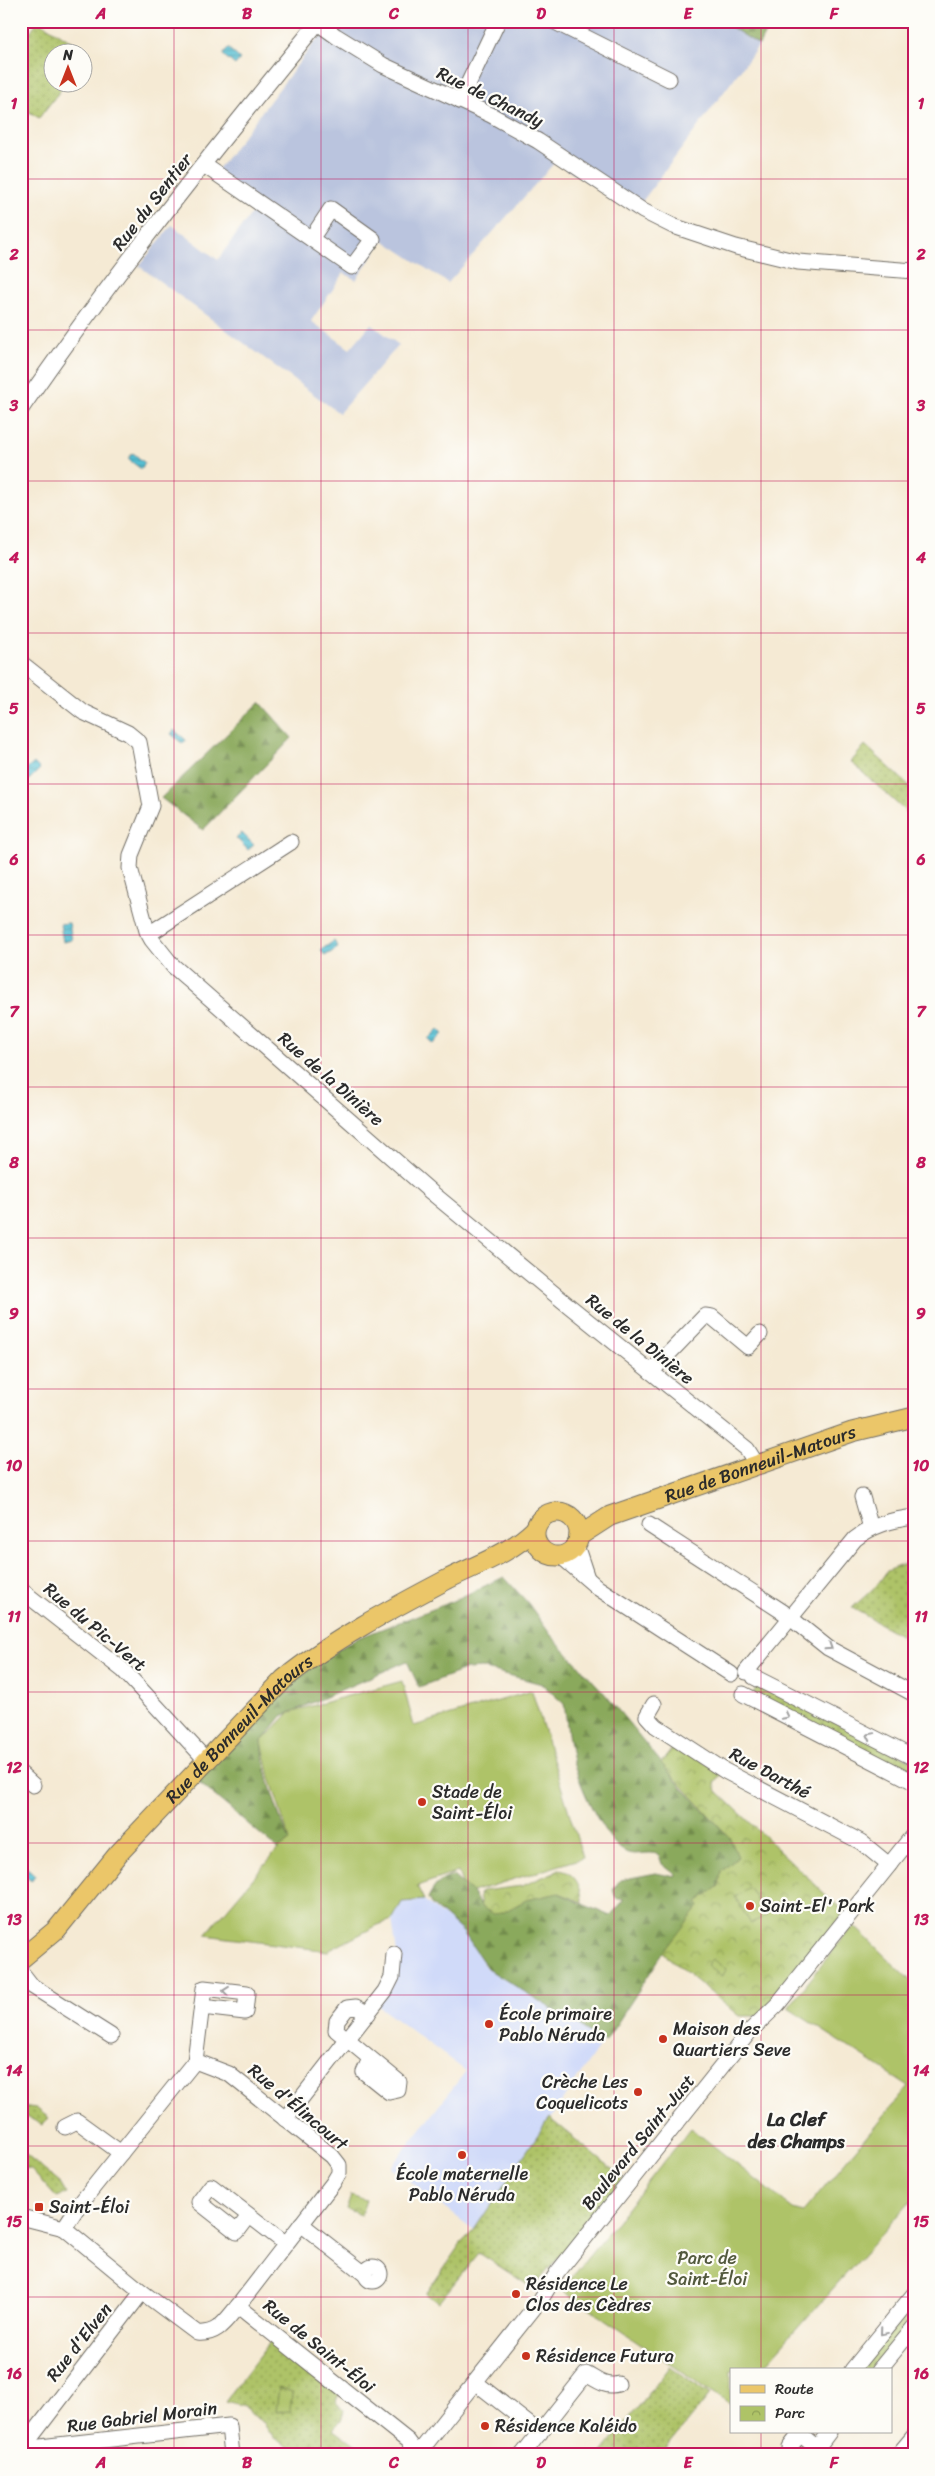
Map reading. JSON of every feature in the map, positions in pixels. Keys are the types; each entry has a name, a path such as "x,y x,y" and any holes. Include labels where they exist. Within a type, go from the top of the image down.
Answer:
{"main road":[{"name":"Rue de Bonneuil-Matours","path":"572,1517 610,1516 852,1432 914,1418"},
{"path":"548,1512 562,1512 572,1517 577,1524 572,1545 548,1554 540,1548 535,1540 534,1530 539,1519 548,1512"},
{"name":"Rue de Bonneuil-Matours","path":"572,1545 610,1516"},
{"name":"Rue de Bonneuil-Matours","path":"21,1959 57,1929 118,1854 284,1679 304,1663 447,1580 501,1556 520,1543 534,1530"},
{"name":"Rue de Bonneuil-Matours","path":"501,1556 540,1548"}],"street":[{"path":"460,101 498,21"},
{"path":"553,21 669,79"},
{"name":"Rue de Chandy","path":"317,22 383,65 460,101 538,141 643,211 699,235 766,256 826,266 914,271"},
{"name":"Rue du Sentier","path":"21,409 90,313 317,22"},
{"path":"204,165 311,239"},
{"name":"Rue de la Dinière","path":"21,663 83,712 128,733 139,742 151,806 131,855 130,868 149,934 172,965 431,1192 747,1449 757,1465"},
{"path":"149,934 291,842"},
{"path":"651,1372 706,1316 712,1317 748,1348 760,1334"},
{"path":"862,1497 871,1528"},
{"path":"914,1517 886,1522 871,1528 846,1549 744,1674 726,1683 743,1694 914,1782"},
{"path":"648,1525 790,1618 828,1648 914,1694"},
{"path":"572,1545 588,1580 744,1674 914,1758"},
{"name":"Rue du Pic-Vert","path":"21,1590 115,1663 206,1760"},
{"name":"Rue Darthé","path":"654,1704 647,1716 656,1726 725,1771 861,1842 890,1865"},
{"path":"21,1774 33,1785"},
{"name":"Boulevard Saint-Just","path":"418,2455 541,2299 557,2273 750,2031 777,2006 914,1834"},
{"path":"285,2119 348,2040 389,1984 394,1954"},
{"path":"21,1972 32,1986 112,2036"},
{"path":"64,2228 79,2205 196,2061 204,1988 247,1993 245,2012 202,2007"},
{"path":"348,2040 370,2059"},
{"name":"Rue d'Élincourt","path":"196,2061 229,2074 332,2156 340,2165 339,2173 333,2183 238,2306"},
{"path":"65,2127 77,2121 121,2154"},
{"path":"249,2216 285,2243"},
{"name":"Rue de Saint-Éloi","path":"21,2217 64,2228 142,2292 197,2333 208,2334 218,2329 238,2306 408,2440 418,2455"},
{"path":"301,2224 366,2275"},
{"name":"Rue d'Elven","path":"27,2445 142,2292"},
{"path":"854,2368 914,2294"},
{"path":"881,2368 914,2327"},
{"path":"522,2455 586,2374 604,2385 612,2386 618,2384"},
{"path":"475,2382 540,2433"},
{"name":"Rue Gabriel Morain","path":"27,2445 229,2426 232,2455"},
{"path":"791,2455 790,2447 800,2434"},
{"path":"802,2434 814,2451 827,2434"},
{"path":"898,2455 912,2443"}],"shaded area":[{"path":"336,21 722,21 759,45 635,211 555,162 448,283 383,240 356,280 344,273 311,321 350,349 371,324 399,345 339,413 139,266 172,225 218,260 255,208 212,177 317,39"},
{"name":"École primaire Pablo Néruda","path":"424,1900 463,1932 487,1969 603,2041 474,2230 391,2167 466,2071 378,2006 398,1960 392,1920 402,1902"}],"green space":[{"path":"38,21 72,42 42,42 42,92 59,92 39,118 21,107 21,44"},
{"path":"722,21 771,21 759,45"},
{"path":"260,702 292,738 203,830 161,798"},
{"path":"865,745 914,790 914,819 851,762"},
{"path":"908,1563 914,1563 914,1643 852,1608 877,1585 887,1571"},
{"path":"504,1577 528,1603 550,1634 605,1694 682,1788 730,1838 738,1857 721,1872 719,1886 697,1902 700,1906 663,1953 605,2042 488,1969 463,1932 431,1904 428,1898 438,1884 444,1879 453,1876 472,1892 481,1907 502,1913 526,1900 558,1893 610,1916 625,1899 616,1899 613,1890 620,1880 656,1873 675,1877 676,1875 662,1864 659,1855 654,1853 627,1853 614,1843 607,1833 585,1794 575,1768 564,1704 542,1684 482,1668 467,1669 419,1687 407,1661 282,1716 262,1741 272,1792 290,1841 278,1849 197,1781 271,1700 320,1661 353,1640 446,1604"},
{"name":"Stade de Saint-Éloi","path":"402,1681 414,1726 532,1691 583,1858 472,1892 462,1883 458,1872 417,1886 424,1900 402,1902 392,1920 378,1925 328,1951 205,1935 278,1849 290,1841 270,1778 262,1741 290,1712"},
{"path":"759,1684 914,1762 914,1778 753,1693"},
{"path":"676,1744 722,1773 715,1783 717,1791 845,1913 759,2016 739,2016 663,1953 699,1906 697,1902 719,1886 721,1872 738,1857 730,1838 661,1763"},
{"path":"559,1870 565,1871 576,1881 581,1891 582,1902 559,1893 526,1900 502,1913 494,1914 481,1907 479,1894 483,1891 522,1886"},
{"name":"Saint-El' Park","path":"750,1888 766,1915 751,1924 735,1897"},
{"name":"Parc de Saint-Éloi","path":"853,1925 914,1984 914,2198 762,2368 730,2368 729,2404 562,2290 691,2128 793,2209 803,2212 909,2086 788,2008"},
{"path":"712,1959 726,1969 721,1976 707,1965"},
{"path":"21,2106 36,2108 49,2118 42,2125 24,2115 21,2117"},
{"path":"549,2118 623,2178 535,2286 531,2287 479,2253 438,2303 426,2294 461,2243 474,2230"},
{"path":"21,2151 61,2184 67,2194 56,2197 31,2170 21,2166"},
{"path":"351,2195 366,2200 361,2215 346,2209"},
{"path":"914,2299 914,2322 877,2368 858,2368"},
{"path":"273,2338 341,2390 336,2401 344,2410 341,2420 333,2429 362,2450 358,2455 302,2455 274,2438 264,2423 250,2414 245,2406 225,2401"},
{"path":"670,2367 710,2394 661,2455 600,2455"},
{"path":"279,2387 292,2392 291,2411 276,2412"}],"water":[{"path":"228,48 240,59 235,65 223,55"},
{"path":"133,453 145,463 141,469 128,459"},
{"path":"174,730 186,740 183,744 171,734"},
{"path":"34,763 40,769 28,781 22,774"},
{"path":"242,833 254,845 248,850 236,838"},
{"path":"69,923 72,940 63,942 60,924"},
{"path":"334,941 338,948 325,956 321,950"},
{"path":"438,1029 443,1034 433,1044 428,1039"},
{"path":"25,1866 35,1875 31,1881 21,1872"}],"place":[{"name":"Stade de Saint-Éloi","path":"422,1802"},
{"name":"Saint-El' Park","path":"750,1906"},
{"name":"École primaire Pablo Néruda","path":"489,2024"},
{"name":"Maison des Quartiers Seve","path":"663,2039"},
{"name":"Crèche Les Coquelicots","path":"638,2092"},
{"name":"École maternelle Pablo Néruda","path":"462,2155"},
{"name":"Saint-Éloi","path":"39,2207"},
{"name":"Résidence Le Clos des Cèdres","path":"516,2294"},
{"name":"Résidence Futura","path":"526,2356"},
{"name":"Résidence Kaléido","path":"485,2426"}],"district":[{"name":"La Clef des Champs","path":"796,2130"}]}
